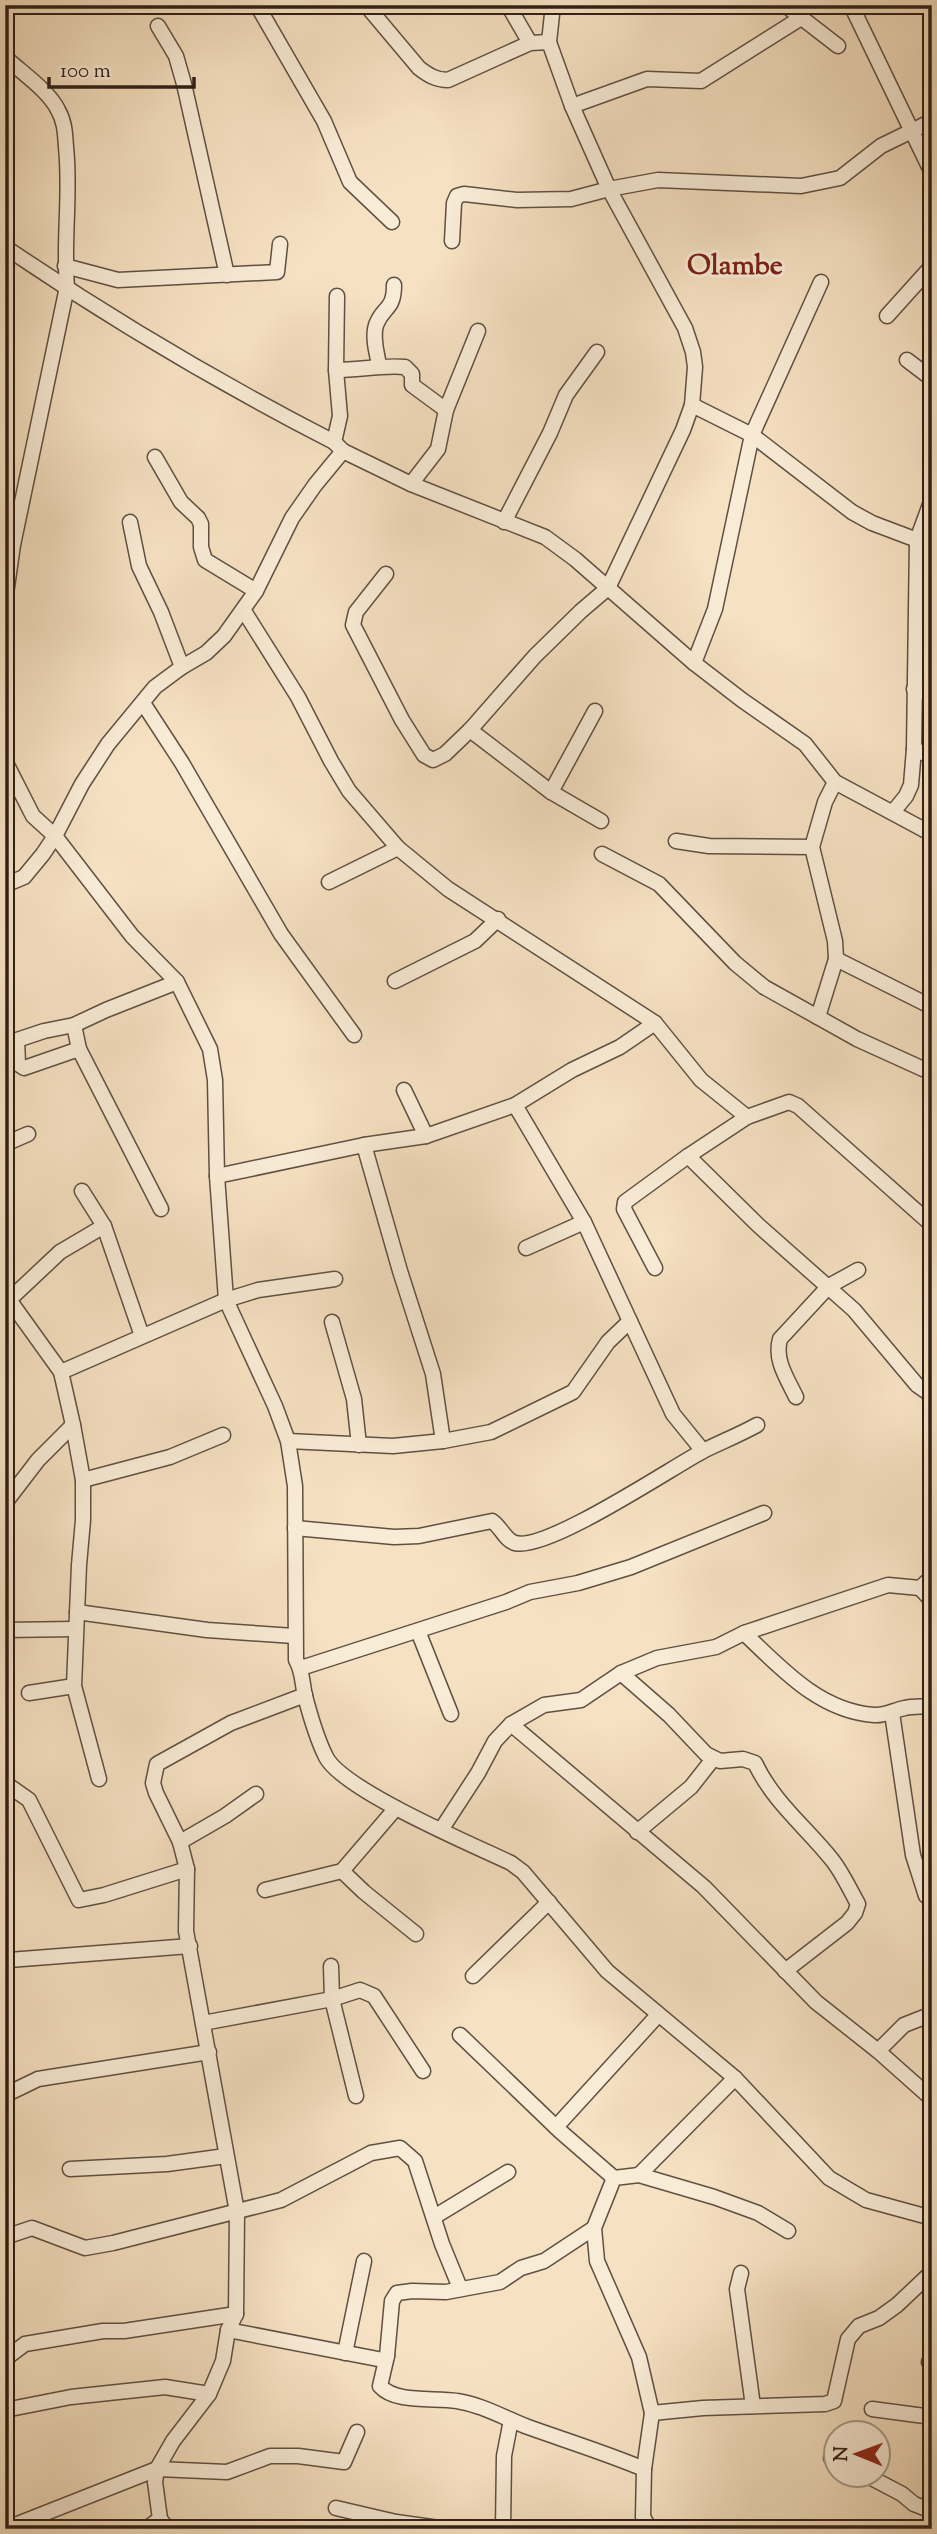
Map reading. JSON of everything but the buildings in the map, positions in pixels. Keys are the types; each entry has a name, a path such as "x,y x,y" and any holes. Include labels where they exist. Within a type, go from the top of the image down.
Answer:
{"street":[{"path":"257,5 305,84 350,182 392,222"},
{"path":"366,5 419,68 435,78 448,80 530,43 549,42"},
{"path":"508,5 530,43"},
{"path":"386,574 356,612 354,625 402,720 424,755 433,760 444,754 470,730 535,656 608,588 683,430 692,405 695,367 685,328 609,189 572,106 549,42 553,5"},
{"path":"785,5 838,46"},
{"path":"851,5 932,173"},
{"path":"572,106 647,79 701,81 801,18"},
{"path":"158,26 176,56 184,84 226,275"},
{"path":"5,57 50,97 58,109 64,124 69,174 65,266 67,287 9,546 5,601"},
{"path":"452,241 454,203 457,196 464,194 517,200 571,199 658,180 801,186 823,183 840,178 881,146 932,121"},
{"path":"65,266 118,280 277,272 280,244"},
{"path":"5,247 164,349 339,447 411,484 545,537 575,559 741,701 805,744 835,782 932,834"},
{"path":"887,316 932,266"},
{"path":"694,663 715,609 752,435 821,282"},
{"path":"379,365 375,340 376,324 394,300 394,285"},
{"path":"5,885 24,877 55,836 107,744 155,687 181,667 206,653 244,611 292,518 339,447 337,296"},
{"path":"411,484 438,449 446,410 478,331"},
{"path":"505,522 566,395 597,352"},
{"path":"907,360 932,379"},
{"path":"336,370 359,370 379,365 405,367 412,374 412,385 446,410"},
{"path":"692,405 752,435 852,512 932,548"},
{"path":"155,457 181,502 201,524 201,547 205,560 256,591"},
{"path":"893,812 911,785 914,749 917,540 932,499"},
{"path":"130,522 139,566 181,667"},
{"path":"244,611 298,697 349,791 398,848 448,889 655,1023 701,1080 747,1117"},
{"path":"914,689 932,695"},
{"path":"143,703 182,763 281,934 354,1035"},
{"path":"551,792 595,711"},
{"path":"470,730 551,792 601,821"},
{"path":"914,749 932,757"},
{"path":"5,761 33,816 55,836 132,936 177,982 210,1049 215,1080 217,1176 226,1300 275,1406 288,1441 295,1486 296,1660 301,1668 305,1695 327,1758 334,1768 347,1778 396,1808 511,1863 523,1872 607,1971 735,2078 829,2178 866,2200 932,2218"},
{"path":"818,1017 836,958 835,941 812,847 825,802 835,782"},
{"path":"676,841 722,847 812,847"},
{"path":"329,882 398,848"},
{"path":"602,854 659,884 764,987 857,1040 932,1073"},
{"path":"396,981 475,941 498,919"},
{"path":"836,958 932,1007"},
{"path":"79,1049 31,1067 24,1068 18,1064 17,1040 74,1026 106,1010 177,982"},
{"path":"217,1176 364,1145 426,1136 515,1105 572,1070 620,1046 655,1023"},
{"path":"74,1026 79,1049 161,1209"},
{"path":"404,1090 426,1136"},
{"path":"655,1268 624,1209 625,1202 747,1117 789,1102 798,1106 930,1219"},
{"path":"515,1105 584,1223 673,1414 703,1451"},
{"path":"5,1144 28,1134"},
{"path":"364,1145 433,1374 443,1441"},
{"path":"688,1156 758,1225 855,1310 917,1385 927,1392 932,1391"},
{"path":"82,1191 104,1226 142,1336"},
{"path":"526,1248 584,1223"},
{"path":"99,1779 74,1686 83,1480 73,1425 61,1371 8,1296 60,1251 104,1226"},
{"path":"796,1397 779,1360 779,1339 829,1286 858,1270"},
{"path":"61,1371 226,1300 258,1290 334,1279"},
{"path":"288,1441 393,1446 443,1441 491,1432 573,1392 608,1342 630,1321"},
{"path":"332,1322 354,1399 359,1446"},
{"path":"8,1495 73,1425"},
{"path":"295,1528 394,1537 419,1536 492,1521 499,1525 508,1540 516,1544 528,1543 568,1528 662,1477 703,1451 757,1425"},
{"path":"83,1480 170,1457 223,1435"},
{"path":"301,1668 530,1592 578,1583 631,1567 764,1513"},
{"path":"920,1588 932,1577"},
{"path":"441,1830 495,1741 511,1724 544,1705 581,1700 621,1673 657,1658 716,1647 744,1633 888,1586 920,1588 932,1601"},
{"path":"77,1612 207,1630 294,1636"},
{"path":"5,1630 75,1629"},
{"path":"418,1631 451,1714"},
{"path":"744,1633 791,1678 824,1700 848,1711 876,1716 905,1708 932,1706"},
{"path":"621,1673 669,1714 713,1759 720,1762 743,1759 755,1763 765,1783 834,1862 858,1904 847,1923 785,1971"},
{"path":"29,1693 74,1686"},
{"path":"146,2529 164,2524 155,2482 157,2469 173,2441 209,2394 223,2361 228,2330 236,2314 237,2212 186,1931 187,1869 180,1842 153,1783 157,1764 231,1723 305,1695"},
{"path":"892,1713 914,1855 926,1896"},
{"path":"511,1724 704,1887 816,2002 932,2098"},
{"path":"637,1832 691,1787 713,1759"},
{"path":"5,1783 29,1800 79,1900 187,1869"},
{"path":"180,1842 256,1794"},
{"path":"265,1890 342,1871 396,1808"},
{"path":"342,1871 416,1934"},
{"path":"473,1976 549,1902"},
{"path":"5,1963 9,1960 52,1956 190,1947"},
{"path":"331,1966 332,1998 356,2096"},
{"path":"203,2023 360,1990 374,1996 423,2071"},
{"path":"878,2051 904,2025 932,2014"},
{"path":"556,2127 658,2015"},
{"path":"460,2035 614,2178 639,2175 714,2197 758,2213 788,2231"},
{"path":"5,2095 38,2079 209,2052"},
{"path":"639,2175 735,2078"},
{"path":"5,2237 32,2228 85,2248 281,2200 371,2153 400,2148 415,2161 460,2288"},
{"path":"70,2169 167,2164 226,2156"},
{"path":"434,2217 508,2172"},
{"path":"614,2178 594,2228 597,2261 639,2357 652,2413 645,2469 643,2517 650,2529"},
{"path":"594,2228 544,2261 521,2268 500,2282 446,2292 397,2293 392,2301 387,2356 380,2386 386,2392 420,2400 456,2400 488,2408 511,2420 645,2469"},
{"path":"345,2353 364,2262"},
{"path":"652,2413 825,2404 834,2401 848,2339 859,2326 879,2318 897,2305 932,2272"},
{"path":"741,2273 737,2289 753,2406"},
{"path":"5,2359 25,2344 236,2314"},
{"path":"228,2330 379,2360 387,2356"},
{"path":"5,2410 71,2398 164,2387 209,2394"},
{"path":"872,2409 932,2417"},
{"path":"503,2529 504,2456 511,2420"},
{"path":"5,2529 157,2469 227,2472 270,2456 298,2456 344,2462 357,2432"},
{"path":"891,2488 914,2504 932,2511"},
{"path":"336,2508 396,2522 446,2529"}],"district":[{"name":"Olambe","path":"735,264"}]}
